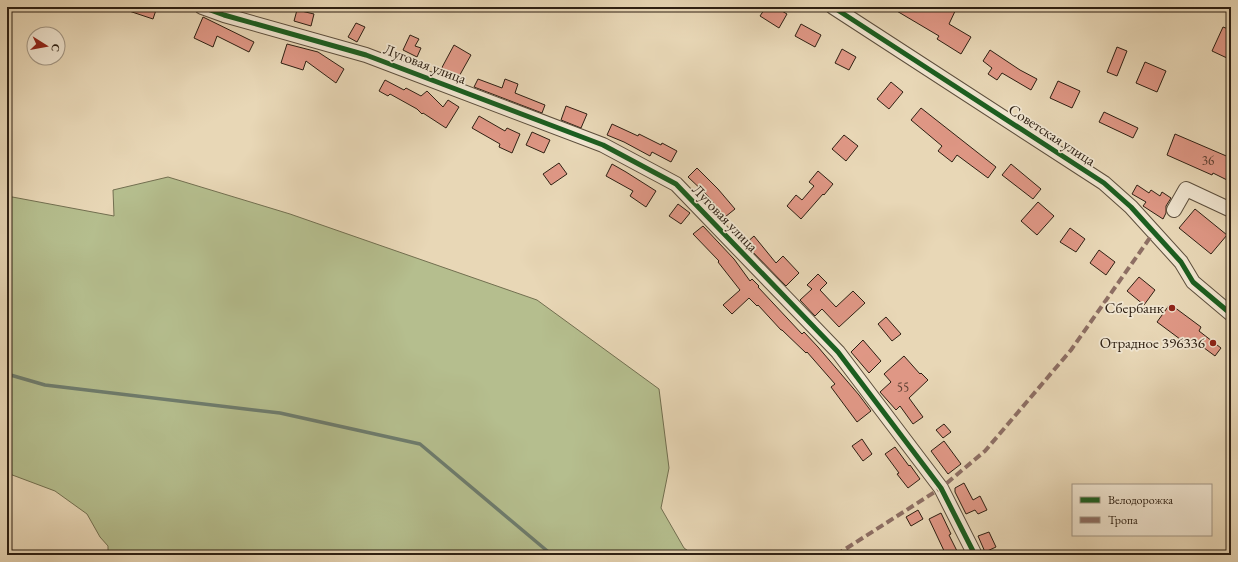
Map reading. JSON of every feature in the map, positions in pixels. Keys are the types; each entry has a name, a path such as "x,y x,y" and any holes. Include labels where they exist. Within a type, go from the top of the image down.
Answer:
{"street":[{"name":"Луговая улица","path":"202,7 224,15 366,55 603,145 676,184 838,352 941,488 975,555"},
{"name":"Советская улица","path":"833,7 1104,183 1131,207 1181,262 1193,282 1231,314"},
{"path":"1174,210 1186,189 1231,210"}],"green space":[{"path":"168,177 290,214 537,300 659,389 669,468 661,508 684,548 694,555 108,555 108,546 100,537 87,514 55,491 7,473 7,196 114,216 113,190"}],"building":[{"path":"123,7 157,7 153,19 123,9"},
{"path":"766,7 775,7 787,14 779,28 760,16"},
{"path":"890,7 957,7 949,24 971,37 961,54 937,39 939,36"},
{"path":"297,10 314,14 311,26 294,21"},
{"path":"203,17 254,42 249,52 217,36 213,47 194,38"},
{"path":"356,23 365,27 357,42 348,37"},
{"path":"801,24 821,35 815,47 795,36"},
{"path":"1223,27 1231,30 1231,50 1227,58 1212,51"},
{"path":"410,35 419,39 415,46 421,48 417,57 403,50"},
{"path":"287,44 318,52 344,69 336,83 306,61 303,70 281,63"},
{"path":"454,45 471,55 457,80 439,73"},
{"path":"1117,47 1127,51 1117,76 1107,72"},
{"path":"842,49 856,57 849,70 835,63"},
{"path":"990,50 1020,70 1037,79 1031,90 1002,73 997,80 988,74 992,68 983,61"},
{"path":"1145,62 1166,71 1157,92 1136,83"},
{"path":"478,79 502,88 505,79 518,84 515,93 545,105 542,113 474,87"},
{"path":"385,80 404,90 406,88 421,96 427,91 443,107 448,100 459,107 446,128 390,94 388,96 379,91"},
{"path":"1058,81 1080,91 1072,108 1050,98"},
{"path":"891,82 903,92 889,109 877,99"},
{"path":"566,106 587,114 581,128 561,120"},
{"path":"921,108 996,167 988,178 957,155 952,162 938,151 942,146 911,120"},
{"path":"1104,112 1138,128 1133,138 1099,122"},
{"path":"479,116 505,131 507,128 520,134 512,153 499,147 500,144 472,128"},
{"path":"612,124 638,136 639,134 661,145 662,143 677,151 671,162 652,152 650,156 607,135"},
{"path":"532,132 550,140 544,153 526,145"},
{"path":"1175,134 1231,158 1231,182 1213,173 1212,175 1167,155"},
{"path":"844,135 858,146 846,161 832,149"},
{"path":"559,163 567,174 551,185 543,174"},
{"path":"612,164 656,191 646,207 630,196 633,191 606,176"},
{"path":"1011,164 1041,189 1033,199 1002,175"},
{"path":"697,168 735,209 725,217 706,194 688,177"},
{"path":"818,171 833,184 801,219 787,206 796,195 802,200 814,186 809,182"},
{"path":"1137,185 1149,193 1151,190 1160,196 1162,192 1171,198 1166,206 1166,213 1163,219 1143,206 1146,202 1132,194"},
{"path":"1038,202 1054,216 1037,235 1021,221"},
{"path":"678,204 690,213 681,224 669,216"},
{"path":"1195,209 1227,235 1211,254 1179,228"},
{"path":"703,226 734,259 750,281 752,279 802,334 804,332 818,347 871,411 857,422 831,387 835,384 807,352 806,353 781,330 758,305 757,306 749,298 732,314 723,305 740,290 718,262 719,261 693,234"},
{"path":"1070,228 1085,239 1076,252 1060,242"},
{"path":"754,236 776,263 783,256 799,273 786,286 745,244"},
{"path":"1099,250 1115,262 1106,275 1090,263"},
{"path":"818,274 827,283 820,290 836,307 853,291 865,303 839,327 822,309 815,316 800,300 812,289 807,285"},
{"path":"1139,277 1155,290 1144,305 1127,291"},
{"path":"1170,304 1201,327 1199,331 1221,348 1215,356 1192,339 1188,345 1157,322"},
{"path":"886,317 901,334 892,341 878,324"},
{"path":"863,340 881,361 869,373 851,352"},
{"path":"904,356 920,374 921,373 928,380 909,398 923,417 913,424 900,406 896,410 880,392 891,382 884,374"},
{"path":"944,424 951,432 943,438 936,430"},
{"path":"862,439 872,454 863,461 852,446"},
{"path":"944,441 961,464 948,474 931,451"},
{"path":"895,447 920,479 908,488 897,474 899,473 885,454"},
{"path":"964,483 973,500 980,496 987,510 978,514 975,510 966,514 955,492 955,488"},
{"path":"918,510 923,519 911,526 906,517"},
{"path":"941,513 951,534 949,535 959,555 946,555 929,519"},
{"path":"989,532 996,547 985,552 978,536"}],"waterway":[{"path":"7,374 45,385 280,413 420,444 552,555"}],"marked path":[{"path":"836,555 941,488 985,451 1071,350 1154,232"}],"cycle path":[{"path":"202,7 224,15 366,55 603,145 676,184 838,352 941,488 975,555"},
{"path":"833,7 1104,183 1131,207 1181,262 1193,282 1231,314"}],"place":[{"name":"Сбербанк","path":"1172,308"},
{"name":"Отрадное 396336","path":"1213,343"}]}
